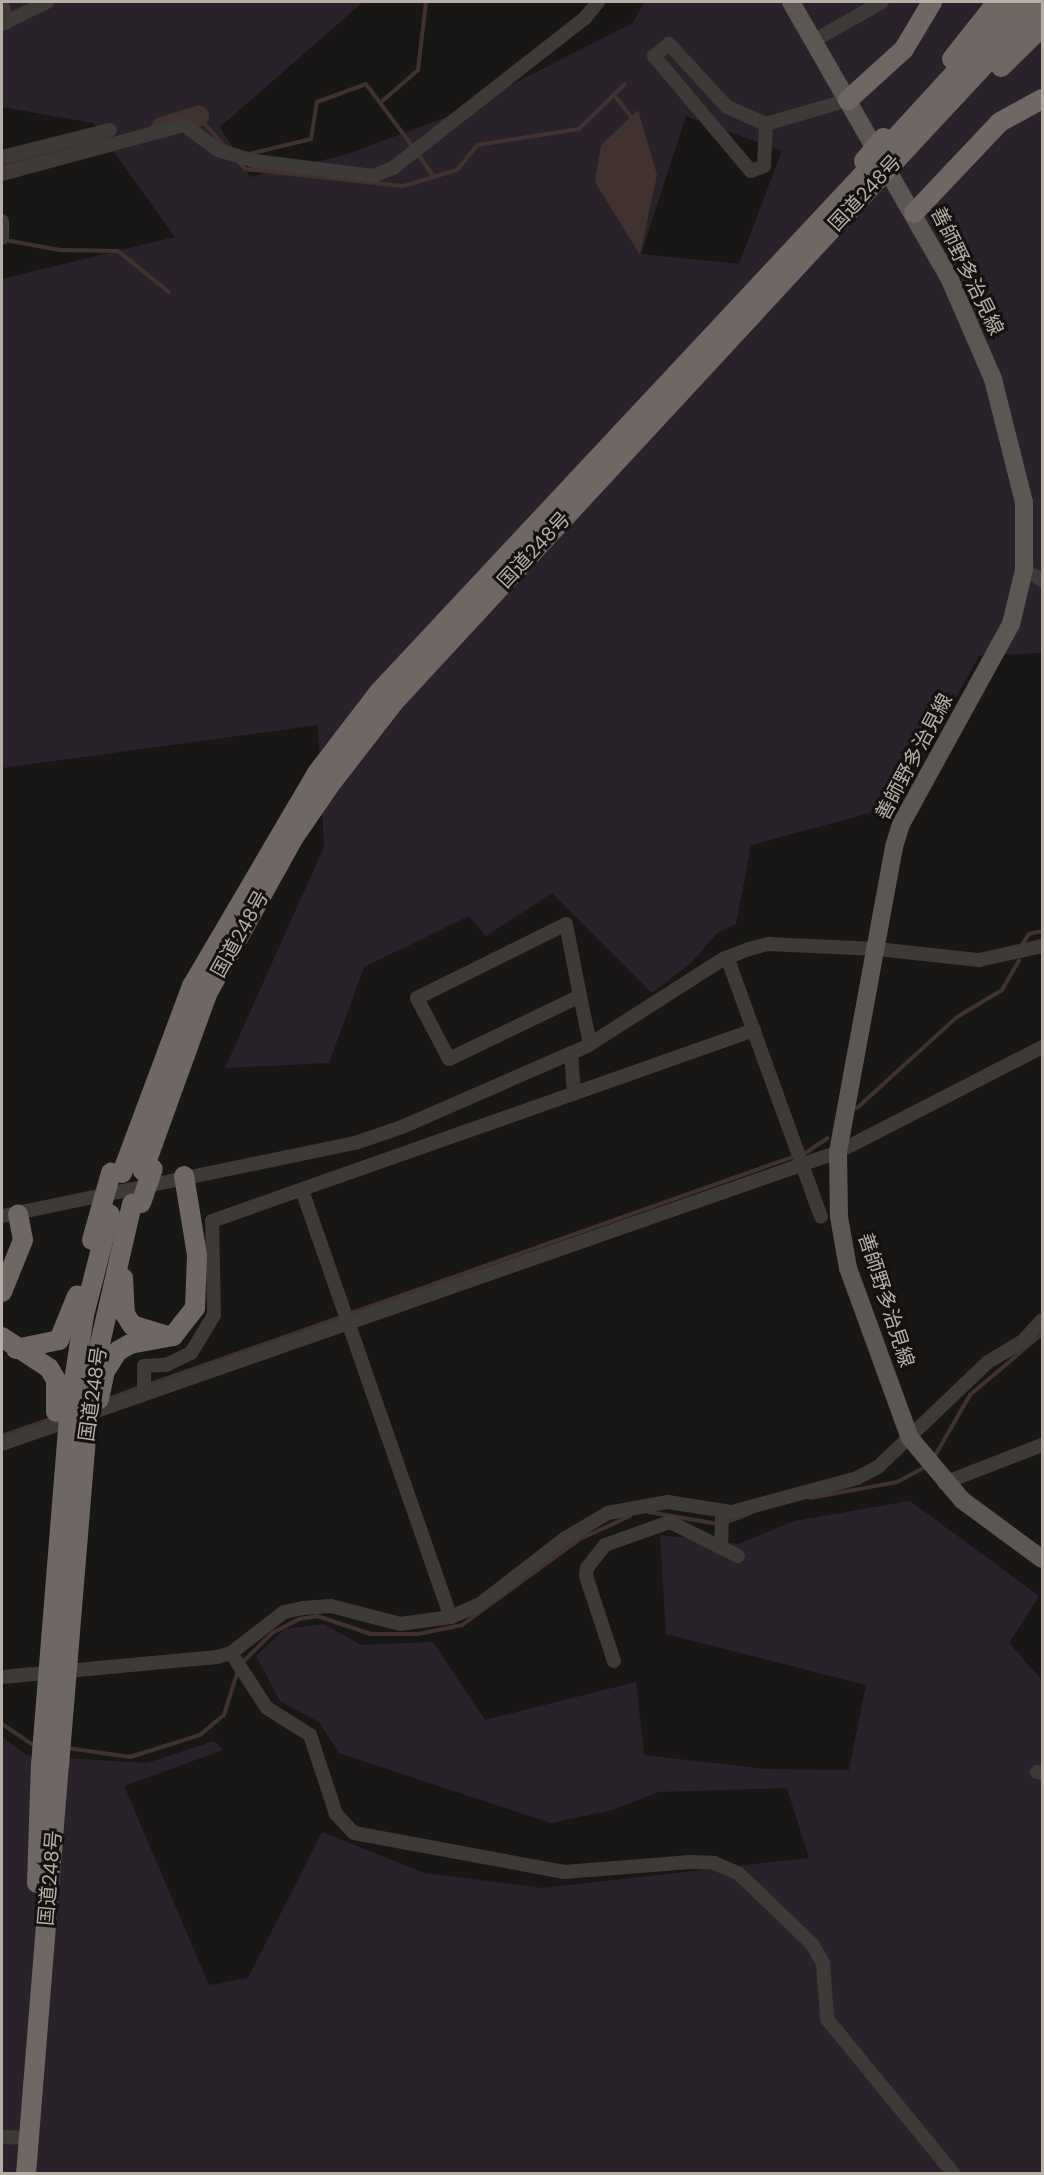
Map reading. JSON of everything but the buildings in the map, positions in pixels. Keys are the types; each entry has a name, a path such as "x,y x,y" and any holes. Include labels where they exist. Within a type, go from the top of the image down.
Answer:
{"highway":[{"path":"848,100 904,49 932,2"},
{"path":"892,150 997,2"},
{"name":"国道248号","path":"892,150 1020,2"},
{"name":"国道248号","path":"26,2174 50,1766 51,1635 78,1405 84,1315 110,1214 116,1173 129,1154 192,986 317,773 379,692 788,252 870,169 1042,3"},
{"path":"892,150 934,135 1042,27"},
{"path":"914,213 1000,122 1042,99"},
{"name":"国道248号","path":"50,1766 86,1434 78,1405 136,1204 201,1008 294,837 394,702 870,169"},
{"path":"9,1343 59,1340 73,1313 92,1240 116,1173"},
{"path":"9,1343 49,1368 56,1380 78,1405 118,1352 130,1344 173,1336 195,1308 198,1280 184,1176"},
{"path":"136,1204 120,1288 125,1314 144,1331 173,1336"},
{"path":"2,1292 23,1240 10,1215"}],"main road":[{"name":"善師野多治見線","path":"791,2 914,213 993,379 1024,502 1024,570 1011,624 994,659 901,824 838,1152 839,1217 848,1268 910,1438 933,1471 1042,1559"}],"street":[{"path":"2,3 4,24 47,2"},
{"path":"2,174 184,125 218,150 255,161 373,176 393,168 585,18 598,2"},
{"path":"813,41 882,2"},
{"path":"766,124 764,166 751,171 654,56 669,44 728,107 766,124 848,100"},
{"path":"2,158 110,130"},
{"path":"2,221 2,238"},
{"path":"1024,570 1042,580"},
{"path":"580,996 449,1059 417,998 566,924 590,1044"},
{"path":"10,1215 184,1176 355,1143 572,1053 590,1044 727,957 768,944 877,949 978,960 1042,946"},
{"path":"727,957 821,1217"},
{"path":"144,1394 144,1366 166,1365 190,1353 211,1323 212,1221 754,1030"},
{"path":"2,1444 801,1162 838,1152 1042,1047"},
{"path":"572,1053 574,1094"},
{"path":"302,1190 346,1323 451,1617"},
{"path":"2,1677 233,1657 267,1623 303,1608 331,1606 400,1624 451,1617 480,1604 585,1524 638,1505 674,1503 723,1514 857,1478 910,1438 988,1362 1023,1341 1042,1320"},
{"path":"933,1471 1042,1445"},
{"path":"670,1522 674,1503"},
{"path":"722,1548 723,1514"},
{"path":"614,1661 587,1568 605,1545 670,1522 738,1556"},
{"path":"233,1657 267,1708 310,1735 336,1814 354,1833 564,1872 691,1862 714,1863 738,1873 812,1944 824,1963 827,2019 954,2174"},
{"path":"2,2137 29,2138"}],"shaded area":[{"path":"2,2 363,2 220,127 250,177 345,155 449,116 633,23 644,2 1042,2 1042,653 979,656 896,806 751,845 736,924 717,933 691,963 652,993 552,893 486,936 469,916 364,967 329,1063 225,1068 324,847 318,725 2,768 2,279 175,237 93,123 2,107","holes":["686,116 782,151 739,264 641,254"]},
{"path":"638,110 657,175 640,255 595,182 601,145"},
{"path":"910,1501 1039,1596 1009,1643 1042,1680 1042,2173 2,2173 2,1737 28,1756 147,1763 214,1741 223,1750 124,1786 209,1985 248,1978 322,1832 424,1873 543,1888 809,1858 787,1788 658,1792 612,1810 551,1823 339,1753 319,1722 280,1701 256,1656 285,1629 324,1624 361,1645 433,1642 485,1720 636,1682 644,1755 767,1769 849,1770 866,1685 666,1634 660,1535 738,1544 794,1521"}],"waterway":[{"path":"380,103 418,70 426,2"},
{"path":"249,154 311,139 317,102 366,84 413,147"},
{"path":"238,161 245,169 403,186 457,170 477,145 579,129 625,84"},
{"path":"614,95 631,117"},
{"path":"198,116 225,147"},
{"path":"161,127 198,116"},
{"path":"2,165 99,142"},
{"path":"417,153 434,177"},
{"path":"5,240 60,250 118,251 169,292"},
{"path":"1021,946 1029,934 1042,931"},
{"path":"857,1108 957,1017 1002,990 1019,961"},
{"path":"349,1314 807,1152 828,1138"},
{"path":"148,1385 341,1317"},
{"path":"933,1459 970,1395 1042,1334"},
{"path":"105,1400 141,1387"},
{"path":"2,1436 53,1418"},
{"path":"810,1498 897,1482 925,1467"},
{"path":"649,1512 718,1524"},
{"path":"725,1523 751,1513"},
{"path":"242,1663 272,1633 299,1619 317,1616 371,1634 418,1634 462,1625 580,1539 630,1516"},
{"path":"67,1748 130,1757 200,1735 224,1715 238,1670"},
{"path":"2,1724 35,1746"}]}
